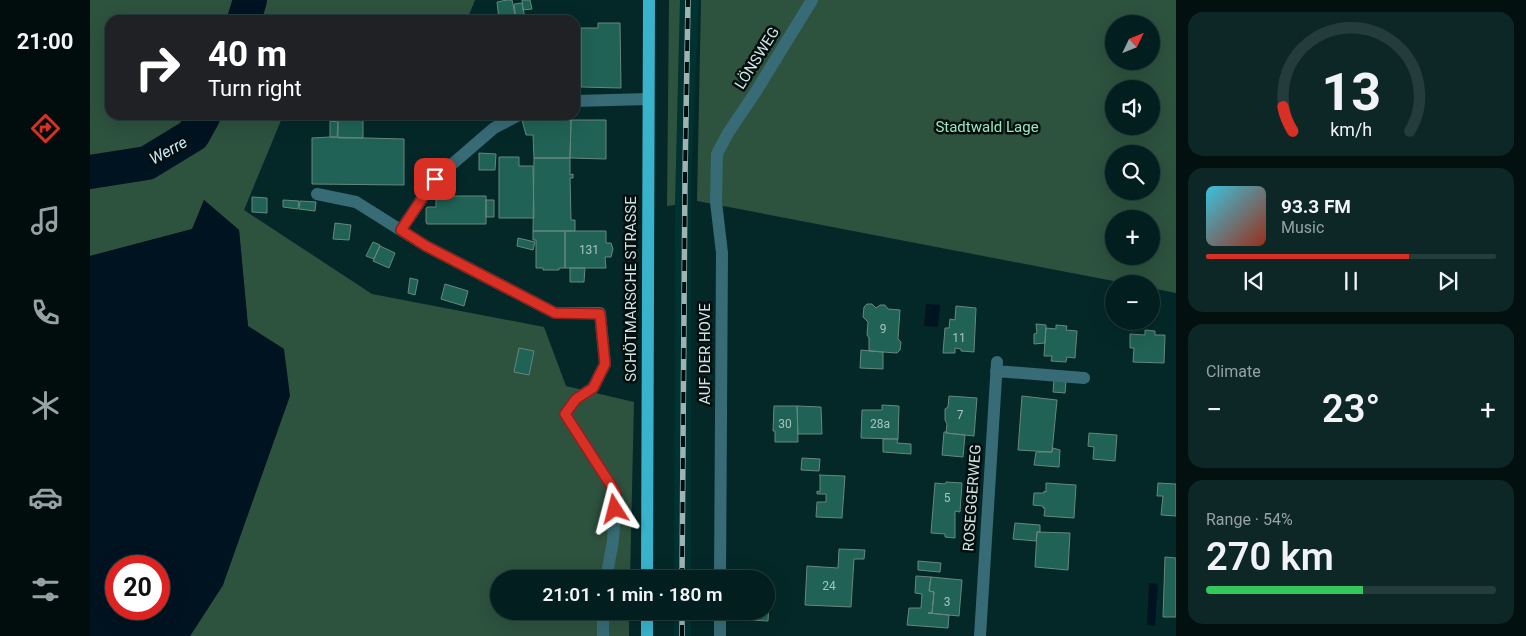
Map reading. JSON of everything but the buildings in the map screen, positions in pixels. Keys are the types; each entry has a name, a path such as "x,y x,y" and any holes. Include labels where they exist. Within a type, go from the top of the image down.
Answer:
{"main road":[{"name":"SCHÖTMARSCHE STRASSE","path":"647,570 648,0"},
{"path":"647,620 647,636"}],"street":[{"name":"LÖNSWEG","path":"728,133 812,0"},
{"path":"580,102 648,100"},
{"path":"401,230 435,179 494,128 509,120"},
{"name":"AUF DER HOVE","path":"720,570 722,253 716,202 717,154 728,133"},
{"path":"317,194 356,202 426,246 555,313 600,314 605,364 593,388 576,399 565,414 616,493 613,541 608,570"},
{"name":"ROSEGGERWEG","path":"980,636 996,367 1084,378"},
{"path":"603,620 603,636"},
{"path":"720,620 720,636"}],"shaded area":[{"path":"680,0 699,0 691,175 691,570 674,570 675,205"},
{"path":"204,200 239,230 248,326 284,349 290,396 223,585 190,636 90,636 90,256 192,229"},
{"path":"926,304 940,305 938,327 924,326"},
{"path":"1149,583 1158,584 1155,626 1147,625"},
{"path":"674,620 691,620 691,636 674,636"}],"green space":[{"path":"90,0 475,0 469,15 105,15 105,120 281,120 244,210 372,294 544,327 566,386 634,402 630,570 490,570 490,620 629,620 629,636 190,636 223,585 248,327 239,230 204,200 193,229 90,256","holes":["519,348 534,351 529,375 515,372"]},
{"path":"669,0 680,0 675,205 667,206"},
{"name":"Stadtwald Lage","path":"701,0 1176,0 1176,293 1160,290 1160,275 1105,275 1105,279 697,201"}],"waterway":[{"name":"Werre","path":"246,15 250,0"},
{"name":"Werre","path":"90,172 147,163 193,135 201,120"}],"railway":[{"path":"682,570 688,0"},
{"path":"682,620 682,636"}],"route":[{"path":"435,179 401,230 426,246 555,313 600,314 605,364 593,388 576,399 565,414 616,493 615,509"}]}
